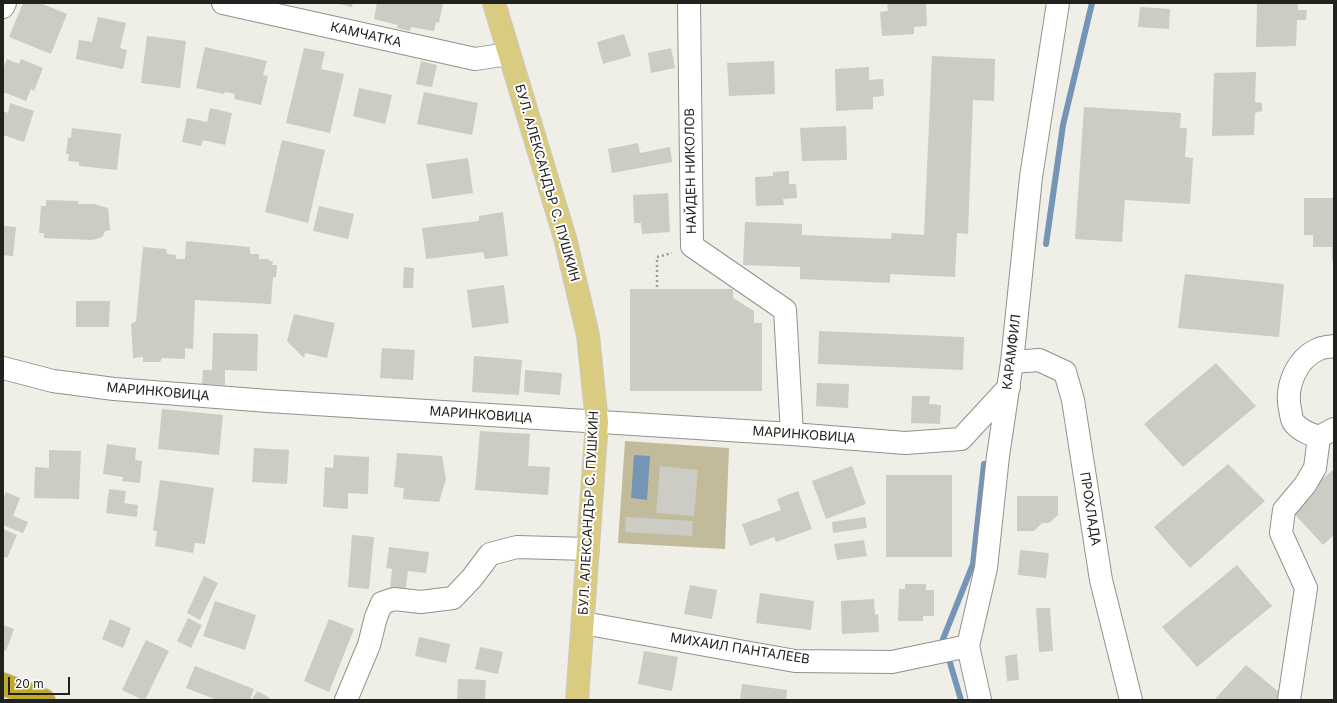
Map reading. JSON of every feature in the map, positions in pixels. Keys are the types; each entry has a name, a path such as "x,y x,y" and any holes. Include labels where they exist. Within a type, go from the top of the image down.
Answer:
{"highway":[{"path":"15,692 44,700"}],"main road":[{"name":"БУЛ. АЛЕКСАНДЪР С. ПУШКИН","path":"494,3 567,246 588,335 597,422 577,700"}],"street":[{"path":"3,7 5,3"},
{"name":"КАМЧАТКА","path":"223,3 475,59 509,54"},
{"name":"НАЙДЕН НИКОЛОВ","path":"689,3 692,246 785,310 792,434"},
{"name":"КАРАМФИЛ","path":"980,700 968,646 986,568 1000,441 1012,362 1031,177 1058,3"},
{"path":"1289,700 1306,588 1281,533 1284,510 1305,485 1315,468 1326,433 1304,432 1293,422 1289,404 1289,385 1296,370 1306,356 1320,348 1334,346"},
{"name":"ПРОХЛАДА","path":"1012,362 1039,360 1065,372 1073,400 1101,580 1131,700"},
{"name":"МАРИНКОВИЦА","path":"3,368 53,381 114,389 268,401 792,434 905,443 961,439 1000,441"},
{"path":"961,439 1008,387"},
{"path":"346,700 369,645 376,617 382,604 394,599 421,602 453,598 472,578 490,554 497,552 517,547 588,549"},
{"name":"МИХАИЛ ПАНТАЛЕЕВ","path":"583,623 795,661 892,662 968,646"}],"path":[{"path":"657,287 657,257 692,246"}],"shaded area":[{"path":"625,441 729,448 725,549 618,543"}],"water":[{"path":"634,455 650,456 647,500 631,498"}],"building":[{"path":"23,3 40,3 67,14 51,54 9,37"},
{"path":"334,3 353,3 352,7"},
{"path":"377,3 443,3 439,23 436,22 434,31 411,27 410,31 397,28 398,25 374,19"},
{"path":"887,3 926,3 927,26 914,27 914,34 882,36 880,12 888,11"},
{"path":"1257,3 1298,3 1298,10 1307,10 1306,20 1297,20 1296,46 1256,47"},
{"path":"1140,7 1170,9 1169,29 1138,27"},
{"path":"98,17 126,23 120,48 127,50 123,69 76,59 79,40 92,42"},
{"path":"624,34 631,56 603,64 597,42"},
{"path":"147,36 186,41 180,88 141,83"},
{"path":"205,47 267,61 263,75 268,76 261,105 234,99 235,94 225,92 224,94 196,88"},
{"path":"304,48 325,52 321,69 344,74 330,133 286,123"},
{"path":"671,48 675,68 651,73 648,53"},
{"path":"932,56 995,59 994,101 973,100 968,234 957,233 955,277 890,274 890,283 800,279 800,267 743,265 745,222 802,224 802,235 891,239 892,233 924,235"},
{"path":"7,59 19,64 21,59 43,68 34,91 31,89 26,101 3,92 3,69"},
{"path":"421,61 437,65 432,87 416,84"},
{"path":"774,61 775,94 729,96 727,63"},
{"path":"869,67 869,80 883,79 884,96 873,97 873,109 836,111 835,69"},
{"path":"1256,72 1255,102 1262,103 1262,111 1255,113 1254,135 1212,136 1214,73"},
{"path":"359,88 392,95 385,124 353,116"},
{"path":"424,92 478,103 472,135 417,124"},
{"path":"10,103 34,111 24,142 3,135 3,111 8,113"},
{"path":"1084,107 1181,113 1180,128 1187,128 1185,157 1193,158 1190,204 1125,200 1122,242 1075,239"},
{"path":"210,108 232,113 225,145 203,140 201,146 182,142 187,118 207,122"},
{"path":"846,126 847,160 802,161 800,128"},
{"path":"72,128 121,134 117,170 79,166 79,162 68,161 69,154 66,154 68,137 71,138"},
{"path":"282,140 325,150 308,223 265,212"},
{"path":"638,143 640,153 670,147 672,162 612,173 608,149"},
{"path":"468,158 473,193 432,199 426,164"},
{"path":"789,171 789,184 796,184 797,198 783,199 784,205 756,206 755,177 773,176 773,172"},
{"path":"668,193 670,232 642,234 641,223 634,223 633,195"},
{"path":"1304,198 1334,198 1334,261 1332,261 1332,247 1313,247 1313,235 1304,235"},
{"path":"46,200 78,201 78,204 94,204 108,208 110,230 105,231 103,236 100,238 91,240 44,238 44,233 39,233 41,206 46,206"},
{"path":"319,206 354,214 348,239 313,231"},
{"path":"503,212 508,256 485,259 483,252 426,259 422,228 479,221 479,216"},
{"path":"3,226 16,227 13,256 3,255"},
{"path":"186,241 250,247 250,254 259,254 259,259 269,259 269,261 273,261 272,265 277,265 276,277 273,277 271,304 195,300 193,349 185,348 185,359 162,358 160,362 143,362 143,357 133,358 131,324 136,321 143,247 166,249 167,254 176,255 176,259 185,259"},
{"path":"404,267 414,268 413,288 403,288"},
{"path":"1185,274 1284,284 1279,337 1178,328"},
{"path":"504,285 509,323 472,328 467,290"},
{"path":"630,289 733,289 733,298 754,311 754,323 762,323 762,391 630,391"},
{"path":"76,301 110,301 109,327 76,327"},
{"path":"294,314 335,323 327,358 305,353 304,358 287,341"},
{"path":"819,331 964,337 963,370 818,364"},
{"path":"213,333 258,334 257,371 225,370 225,385 202,384 203,370 212,370"},
{"path":"382,348 415,350 413,380 380,378"},
{"path":"474,356 522,360 519,395 472,392"},
{"path":"1216,363 1256,406 1183,467 1144,424"},
{"path":"525,370 562,373 560,395 524,392"},
{"path":"817,383 849,384 848,408 816,406"},
{"path":"912,396 930,396 929,404 941,405 940,424 911,423"},
{"path":"162,409 223,415 219,455 158,449"},
{"path":"480,431 530,434 528,466 550,467 548,495 475,490"},
{"path":"107,444 136,448 135,460 142,461 140,483 122,481 123,477 103,474"},
{"path":"254,448 289,450 287,484 252,482"},
{"path":"49,450 81,451 79,499 34,498 35,467 49,468"},
{"path":"397,453 442,456 446,479 439,502 403,499 404,488 394,487"},
{"path":"334,455 369,457 368,494 348,493 348,509 323,507 325,467 333,468"},
{"path":"1228,464 1265,501 1190,568 1154,527"},
{"path":"660,466 698,470 694,516 656,513"},
{"path":"852,466 866,504 826,519 812,481"},
{"path":"1334,469 1334,535 1323,545 1289,508"},
{"path":"886,475 952,475 952,557 886,557"},
{"path":"160,480 214,488 205,544 195,543 193,553 155,546 157,531 153,530"},
{"path":"109,489 126,491 124,503 138,505 137,517 106,513"},
{"path":"798,491 812,529 776,542 774,537 750,546 742,524 781,510 777,499"},
{"path":"6,492 20,498 13,516 28,522 23,533 3,525 3,500"},
{"path":"1017,496 1058,496 1058,515 1049,523 1042,523 1034,531 1017,531"},
{"path":"626,517 693,521 692,536 625,532"},
{"path":"865,517 867,528 833,533 832,522"},
{"path":"3,529 17,535 7,558 3,556"},
{"path":"352,535 374,537 369,589 348,587"},
{"path":"864,540 867,556 837,560 834,544"},
{"path":"389,547 429,552 426,573 408,571 405,593 390,590 392,569 386,568"},
{"path":"1020,550 1049,553 1046,578 1018,575"},
{"path":"1237,565 1272,606 1197,667 1162,627"},
{"path":"204,576 218,583 200,620 187,613"},
{"path":"905,584 926,584 926,590 934,590 934,616 923,616 923,621 898,621 899,589 905,589"},
{"path":"690,585 717,590 712,619 684,614"},
{"path":"760,593 814,601 811,630 756,623"},
{"path":"874,599 875,615 878,614 879,632 842,634 841,601"},
{"path":"215,601 256,615 245,650 203,636"},
{"path":"1036,608 1050,608 1053,651 1039,652"},
{"path":"188,618 202,625 191,648 177,641"},
{"path":"110,619 131,628 123,648 102,639"},
{"path":"329,619 354,629 329,692 304,681"},
{"path":"3,625 14,629 6,651 3,650"},
{"path":"419,637 450,644 446,663 415,656"},
{"path":"146,640 169,651 145,700 143,700 122,690"},
{"path":"480,647 503,652 498,674 475,669"},
{"path":"644,651 678,657 672,691 638,684"},
{"path":"1017,654 1019,680 1007,681 1005,656"},
{"path":"1246,665 1285,697 1282,700 1214,700"},
{"path":"195,666 254,689 250,700 217,700 186,688"},
{"path":"458,679 486,680 485,700 457,700"},
{"path":"742,684 787,690 786,700 740,700"},
{"path":"257,691 270,698 269,700 252,700"}],"waterway":[{"path":"1046,244 1063,125 1092,3"},
{"path":"961,700 943,639 973,564 984,464"}]}
